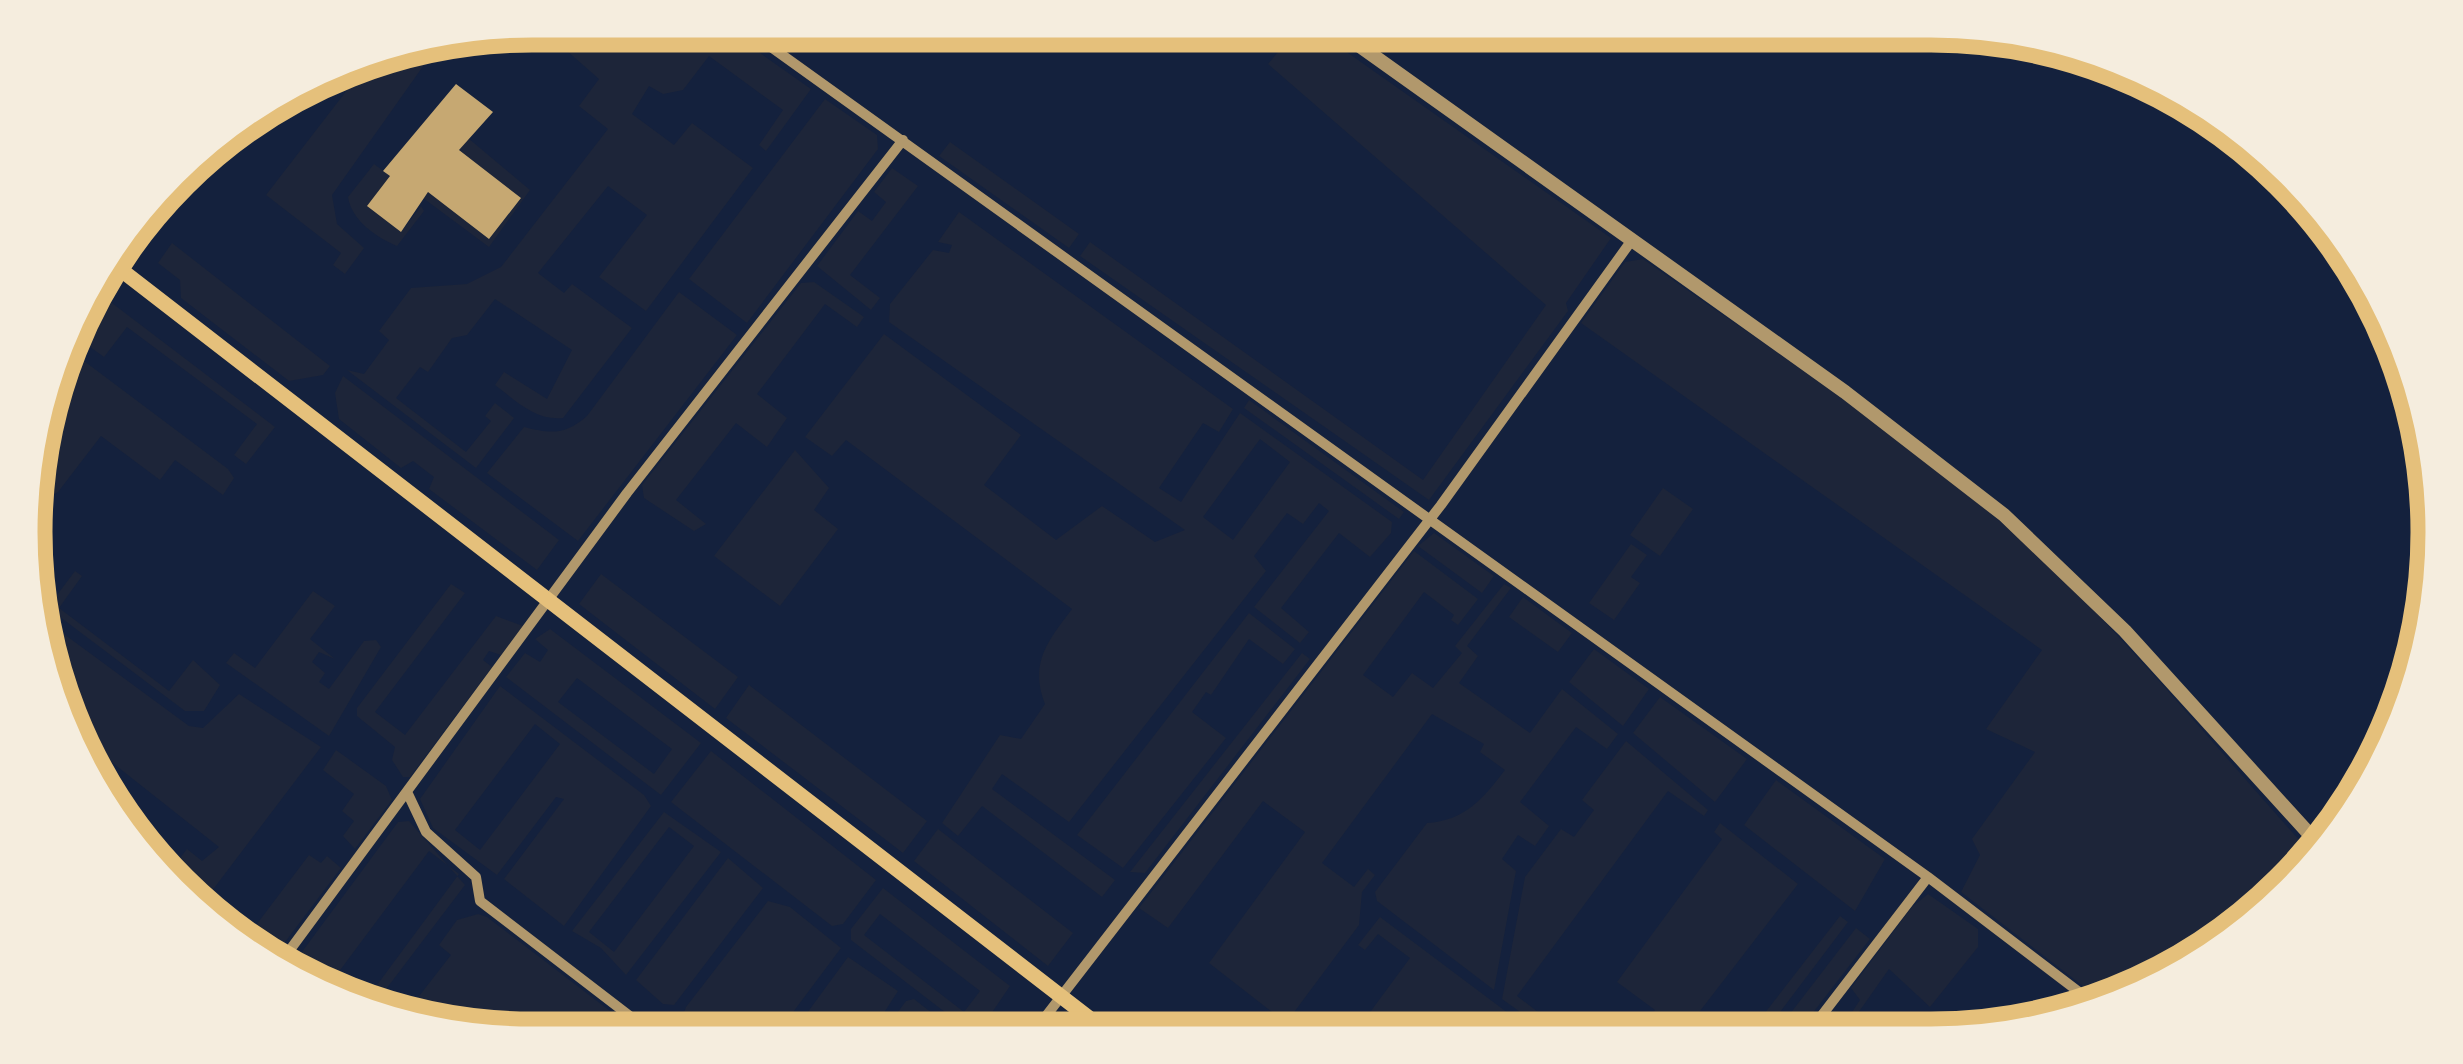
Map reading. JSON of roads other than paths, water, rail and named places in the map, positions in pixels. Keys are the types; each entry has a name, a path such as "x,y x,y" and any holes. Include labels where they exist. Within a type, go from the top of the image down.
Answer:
{"main road":[{"path":"121,270 1090,1019"}],"street":[{"path":"769,45 1928,877 2082,995"},
{"path":"1358,45 1916,445 2057,560 2311,836"},
{"path":"287,954 548,599 903,140"},
{"path":"1043,1019 1431,518 1631,240"},
{"path":"408,794 425,832 476,877 480,901 634,1019"},
{"path":"1819,1019 1928,877"}]}
